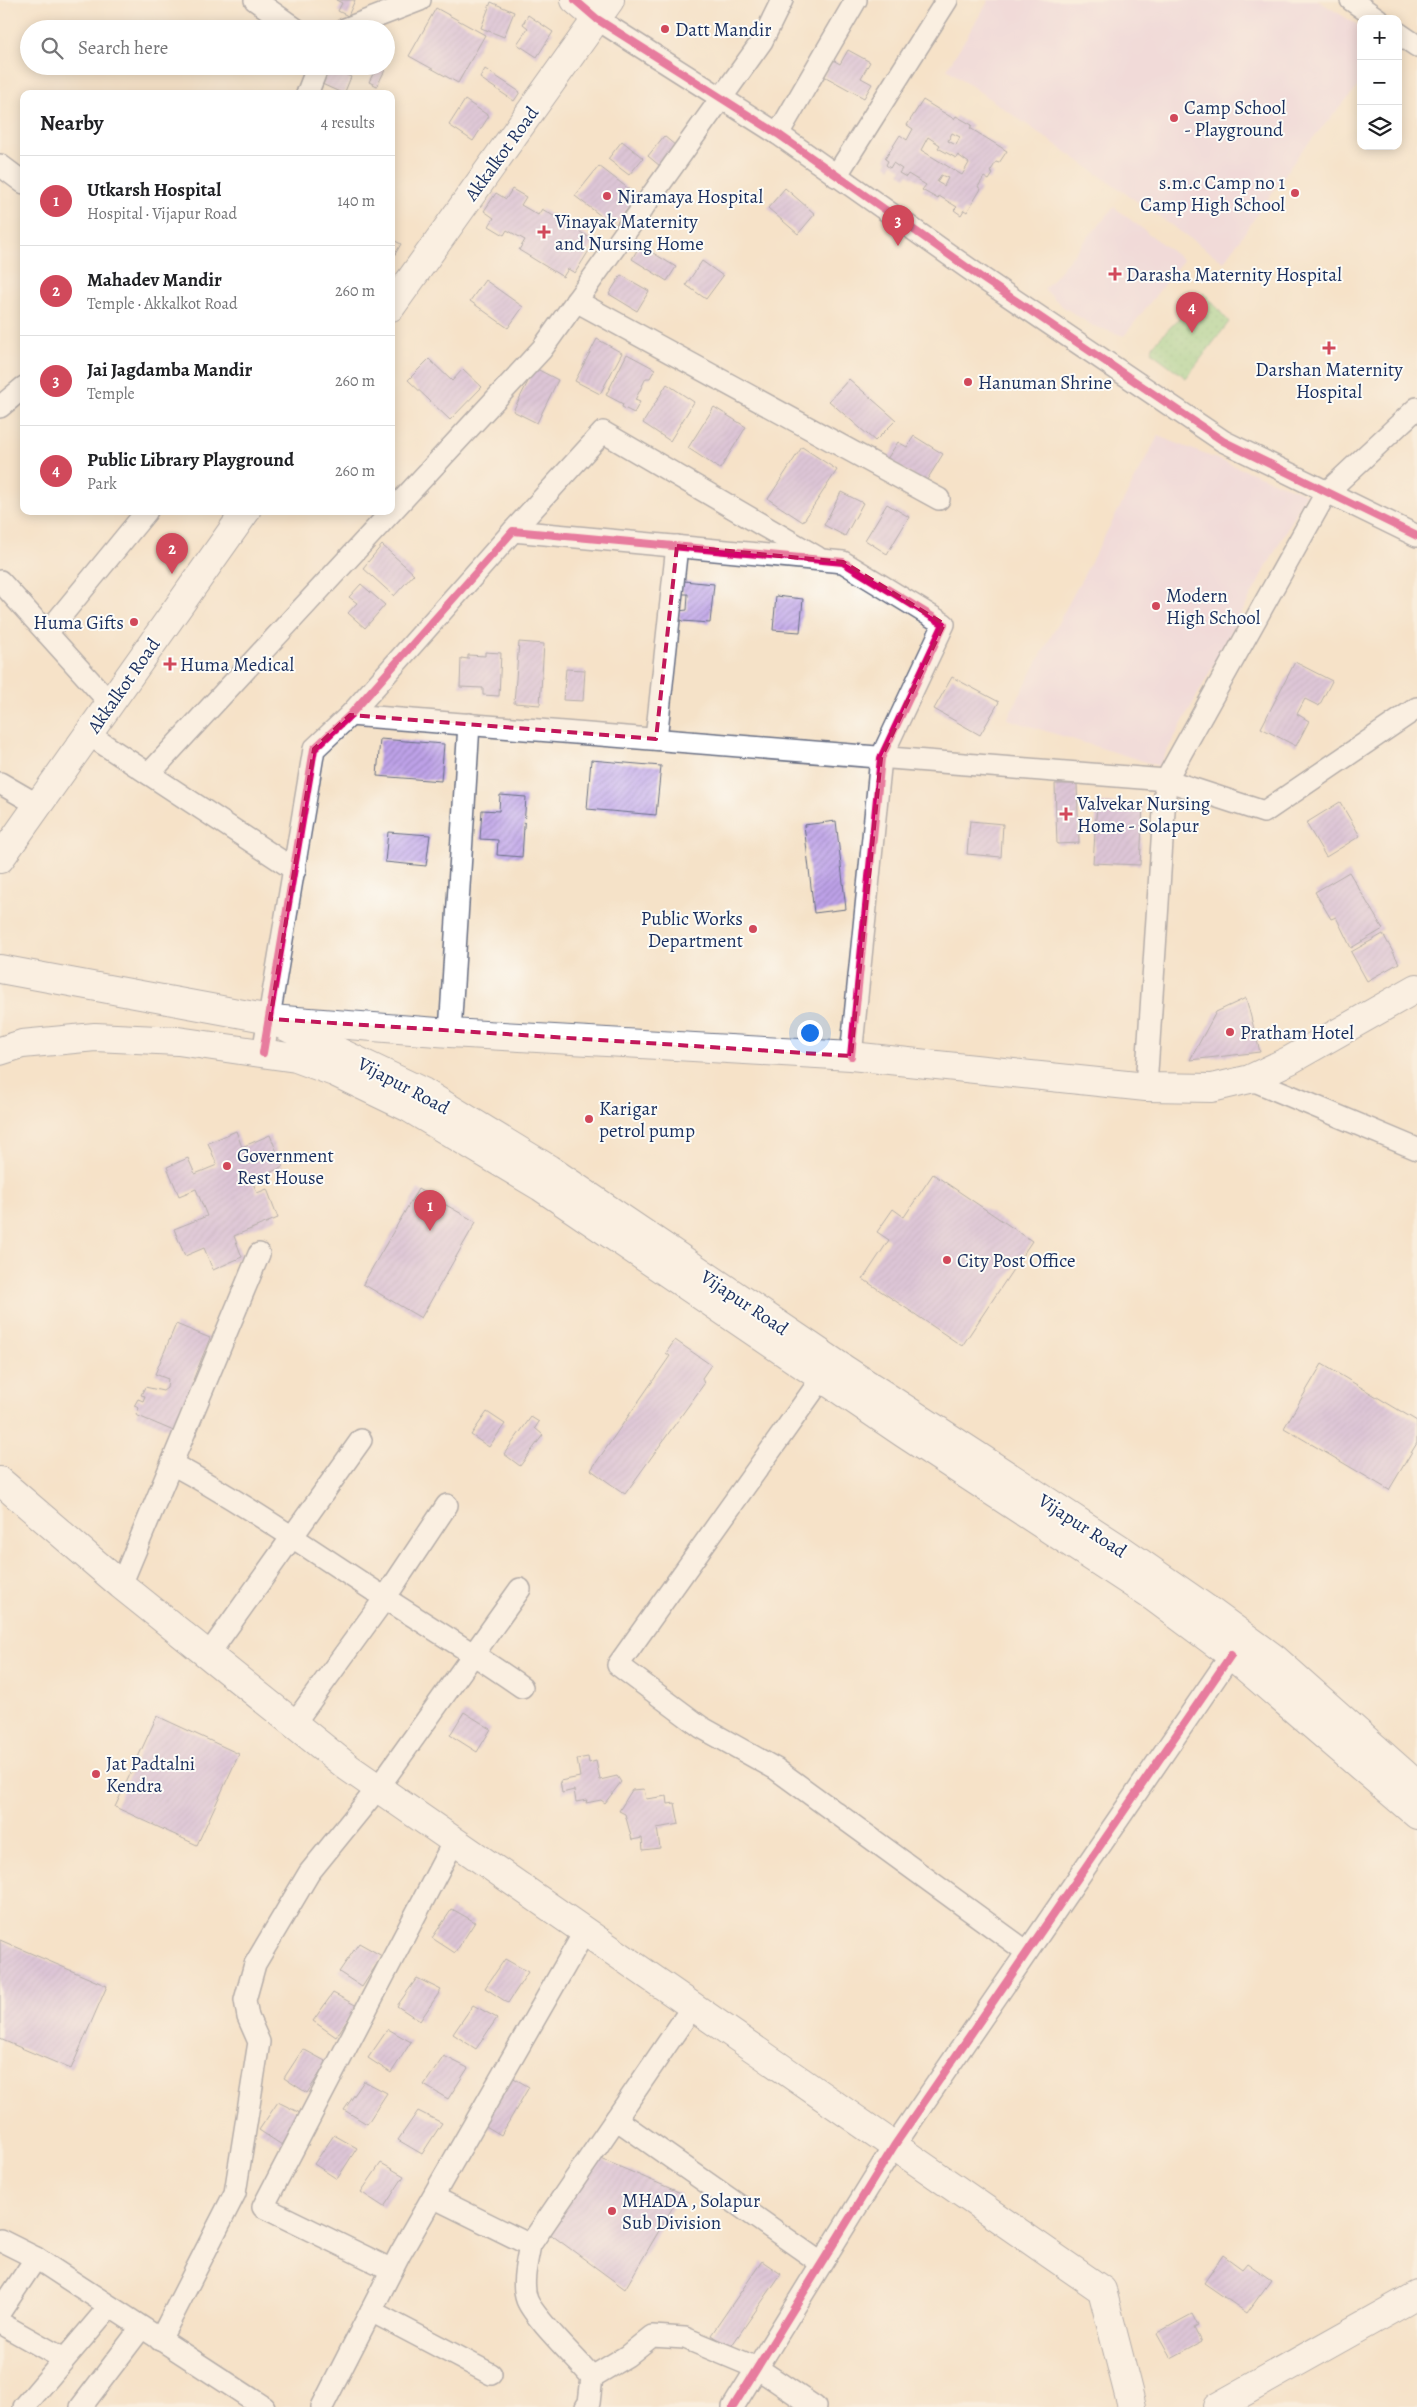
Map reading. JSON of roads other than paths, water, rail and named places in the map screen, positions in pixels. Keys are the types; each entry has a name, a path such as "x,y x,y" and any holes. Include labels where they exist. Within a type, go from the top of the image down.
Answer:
{"main road":[{"path":"575,0 603,9"},
{"name":"Akkalkot Road","path":"395,300 603,9"},
{"name":"Akkalkot Road","path":"0,859 243,515"},
{"name":"Vijapur Road","path":"0,970 270,1019 423,1092 549,1169 844,1369 1122,1550 1274,1658 1417,1785"},
{"path":"270,1019 450,1033 851,1056 1146,1087 1212,1088 1250,1079 1290,1060 1417,988"},
{"name":"Vijapur Road","path":"0,1051 22,1044 94,1036 178,1041 264,1053 296,1058 327,1069 408,1108 541,1187 822,1378 1121,1575 1232,1655 1417,1815"},
{"path":"0,1481 121,1585 293,1725 378,1788 1102,2290 1132,2407"},
{"path":"1217,2407 1417,2295"}],"street":[{"path":"255,0 283,20"},
{"path":"368,20 420,0"},
{"path":"395,508 542,349 762,42 782,0"},
{"path":"778,134 856,0"},
{"path":"836,176 947,0"},
{"path":"1351,0 1372,15"},
{"path":"603,9 722,100 778,134 836,176 1223,441 1417,536"},
{"path":"1402,36 1417,46"},
{"path":"309,90 314,75"},
{"path":"0,165 20,180"},
{"path":"576,301 939,499"},
{"path":"0,407 20,390"},
{"path":"1146,1087 1166,780 1326,492 1417,408"},
{"path":"264,1053 314,749 350,715 603,432 823,560"},
{"path":"47,633 144,515"},
{"path":"149,774 388,515"},
{"path":"513,531 843,562 944,624 881,758 851,1056"},
{"path":"656,739 677,546"},
{"path":"0,581 110,703"},
{"path":"350,715 1166,780 1264,812 1417,708"},
{"path":"450,1033 469,724"},
{"path":"88,734 295,870"},
{"path":"0,783 38,804"},
{"path":"1250,1079 1417,1149"},
{"path":"121,1585 259,1254"},
{"path":"822,1378 618,1665 701,1727 776,1770 1028,1952"},
{"path":"208,1655 361,1440"},
{"path":"172,1464 221,1490 385,1598 474,1653 522,1687"},
{"path":"293,1725 385,1598 447,1505"},
{"path":"160,2340 235,2193 259,2042 248,2017 245,2000 255,1964 309,1873 378,1788 520,1589"},
{"path":"733,2407 894,2146 1232,1655"},
{"path":"392,2270 262,2207 454,1841"},
{"path":"322,2407 392,2270 432,2197 585,1931"},
{"path":"586,2407 589,2403 592,2377 544,2323 527,2299 525,2272 530,2245 693,2006"},
{"path":"616,2119 821,2264"},
{"path":"432,2197 530,2245"},
{"path":"0,2240 36,2258 160,2340 250,2404"},
{"path":"0,2312 36,2258"},
{"path":"24,2407 109,2307"},
{"path":"371,2311 491,2374"},
{"path":"0,2323 64,2359"},
{"path":"81,2407 141,2328"},
{"path":"592,2377 627,2356 652,2336 685,2338 757,2368 815,2407"}],"place":[{"name":"Datt Mandir","path":"665,29"},
{"name":"Camp School - Playground","path":"1174,118"},
{"name":"s.m.c Camp no 1 Camp High School","path":"1295,193"},
{"name":"Niramaya Hospital","path":"607,196"},
{"name":"Vinayak Maternity and Nursing Home","path":"544,232"},
{"name":"Jai Jagdamba Mandir","path":"898,246"},
{"name":"Darasha Maternity Hospital","path":"1115,274"},
{"name":"Public Library Playground","path":"1192,333"},
{"name":"Darshan Maternity Hospital","path":"1329,348"},
{"name":"Hanuman Shrine","path":"968,382"},
{"name":"Mahadev Mandir","path":"172,574"},
{"name":"Modern High School","path":"1156,606"},
{"name":"Huma Gifts","path":"134,622"},
{"name":"Huma Medical","path":"170,664"},
{"name":"Valvekar Nursing Home - Solapur","path":"1066,814"},
{"name":"Public Works Department","path":"753,929"},
{"name":"Pratham Hotel","path":"1230,1032"},
{"name":"Karigar petrol pump","path":"589,1119"},
{"name":"Government Rest House","path":"227,1166"},
{"name":"Utkarsh Hospital","path":"430,1231"},
{"name":"City Post Office","path":"947,1260"},
{"name":"Jat Padtalni Kendra","path":"96,1774"},
{"name":"MHADA , Solapur Sub Division","path":"612,2211"}]}
